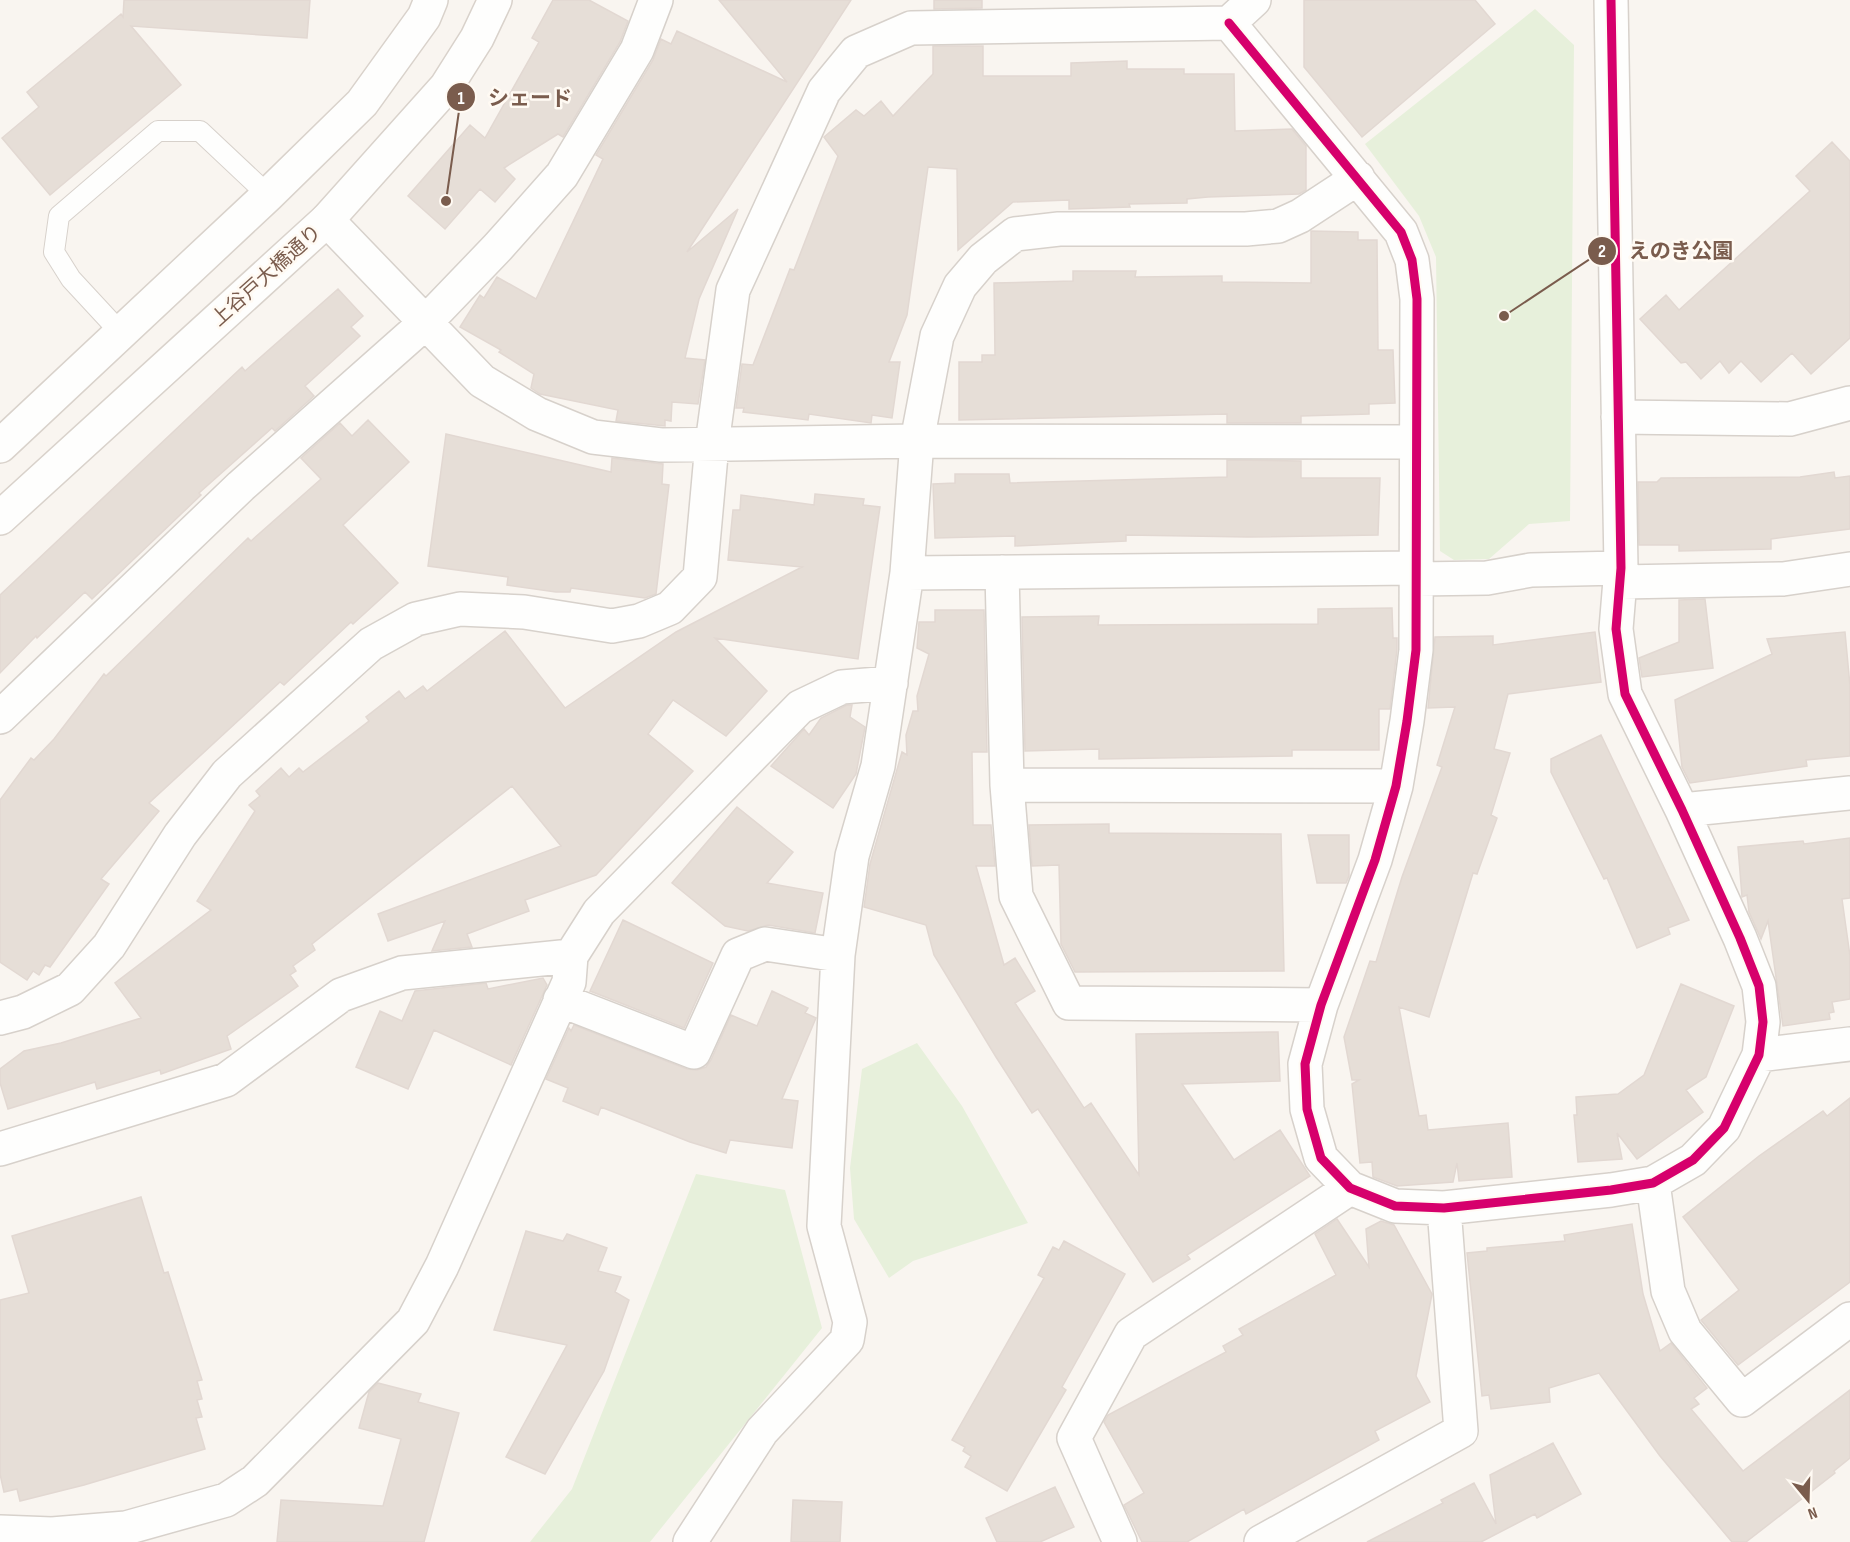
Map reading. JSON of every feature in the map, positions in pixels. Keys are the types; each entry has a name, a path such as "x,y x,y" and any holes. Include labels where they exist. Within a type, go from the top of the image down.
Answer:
{"street":[{"path":"0,446 268,195 362,103 424,17 431,0"},
{"name":"上谷戸大橋通り","path":"0,518 327,220 446,87 477,38 495,0"},
{"path":"0,717 241,486 425,323 562,175 637,50 656,0"},
{"path":"0,1018 23,1012 70,989 109,946 180,835 227,774 371,644 416,619 460,609 524,612 612,626 639,621 670,608 700,577 712,444 734,290 824,91 856,52 911,28 1229,22 1254,0"},
{"path":"1229,22 1401,232 1412,260 1417,299 1416,650 1396,786 1375,860 1321,1005 1305,1064 1307,1109 1321,1158 1350,1188 1395,1206 1444,1208 1611,1190 1653,1183 1694,1160 1724,1128 1760,1054 1762,1022 1759,986 1740,938 1682,810 1625,694 1616,629 1621,575 1611,0"},
{"path":"690,1542 762,1431 847,1340 850,1322 824,1226 838,955 852,856 878,766 891,683 907,573 917,441 937,336 960,286 983,259 1015,234 1059,230 1246,229 1278,225 1300,216 1358,178"},
{"path":"327,220 482,381 537,414 593,437 661,445 917,441 1415,442"},
{"path":"1618,417 1790,419 1850,403"},
{"path":"907,573 1416,574 1487,578 1531,570 1783,579 1850,569"},
{"path":"1002,572 1007,785 1016,896 1069,1003 1321,1005"},
{"path":"0,1532 52,1534 126,1528 226,1500 255,1481 413,1321 442,1266 569,982 571,956 598,912 800,707 842,687 891,683"},
{"path":"1007,785 1396,786"},
{"path":"1682,810 1850,794"},
{"path":"560,1000 694,1052 738,955 765,944 838,955"},
{"path":"0,1149 226,1080 341,995 402,973 571,956"},
{"path":"1760,1054 1850,1044"},
{"path":"1653,1183 1668,1291 1685,1331 1742,1400 1850,1318"},
{"path":"1120,1542 1074,1438 1131,1334 1350,1188"},
{"path":"1261,1542 1461,1431 1444,1208"}],"lane":[{"path":"121,333 71,279 54,252 59,216 158,130 200,130 268,195"}],"green space":[{"path":"1535,9 1574,45 1570,521 1529,524 1489,559 1454,560 1440,551 1436,257 1419,216 1365,144"},
{"path":"917,1043 962,1106 1028,1223 913,1261 889,1278 854,1219 850,1168 862,1069"},
{"path":"696,1174 785,1190 822,1328 650,1542 530,1542 572,1489"}],"building":[{"path":"124,0 310,0 307,38 131,26 181,85 50,195 2,138 39,107 27,92 121,14 123,17"},
{"path":"553,0 589,0 628,21 620,42 563,137 558,134 504,168 515,179 495,202 480,189 445,229 408,196 470,125 485,138 539,42 532,38"},
{"path":"719,0 851,0 687,252 738,209 699,299 685,358 705,360 698,404 672,402 671,421 665,420 665,426 616,421 618,410 540,394 531,388 534,374 499,352 501,350 460,327 480,295 484,298 497,277 536,299 603,159 596,155 653,60 661,39 671,44 677,31 787,82"},
{"path":"934,0 982,0 982,8 934,9"},
{"path":"1304,0 1475,0 1495,24 1362,137 1304,67"},
{"path":"933,46 983,46 983,76 1071,76 1071,63 1127,61 1127,69 1184,69 1184,74 1234,74 1235,131 1292,129 1306,146 1306,190 1299,194 1208,197 1187,199 1187,203 1129,204 1130,207 1069,209 1069,200 1013,202 958,250 957,169 928,167 907,315 889,362 900,362 892,418 872,415 871,423 809,414 808,420 743,412 744,408 736,408 742,364 753,365 790,269 794,270 838,156 824,137 856,110 864,116 881,101 893,116 933,74"},
{"path":"1832,142 1850,161 1850,338 1811,374 1792,353 1761,382 1741,361 1729,373 1720,361 1701,379 1686,362 1681,363 1640,319 1666,295 1679,310 1810,191 1796,176"},
{"path":"1311,231 1358,232 1358,240 1377,240 1378,350 1393,350 1395,403 1369,404 1369,414 1301,416 1301,423 1227,423 1227,414 959,420 959,362 982,362 982,355 995,355 994,283 1073,281 1073,271 1136,271 1135,277 1222,276 1222,282 1311,283"},
{"path":"338,289 363,316 351,327 360,336 305,386 314,396 275,431 272,428 199,493 201,495 92,599 85,592 37,638 36,636 0,673 0,595 242,367 245,371"},
{"path":"368,420 409,462 343,525 398,583 353,624 351,622 284,685 280,682 149,803 159,811 101,879 109,884 50,967 45,965 39,975 33,971 27,980 0,962 0,800 31,758 34,760 54,739 104,674 106,676 248,538 251,541 321,479 301,458 340,423 352,436"},
{"path":"446,434 611,472 612,458 663,464 662,484 669,485 656,594 645,598 571,588 570,592 556,592 507,585 508,577 428,566"},
{"path":"1227,460 1301,461 1301,478 1380,478 1378,535 1248,537 1126,535 1126,541 1015,546 1015,536 935,538 933,484 955,483 955,474 1009,474 1010,483 1227,477"},
{"path":"1834,472 1835,478 1850,476 1850,529 1771,539 1771,549 1679,551 1679,545 1639,545 1638,482 1657,482 1661,478 1800,477"},
{"path":"815,494 864,499 863,505 880,507 858,659 715,638 767,691 726,736 673,700 648,734 693,771 596,875 525,900 529,911 467,934 472,947 432,951 445,921 388,941 378,914 561,846 512,786 312,944 315,950 293,966 296,971 290,975 298,986 227,1036 231,1049 161,1074 160,1070 97,1089 95,1082 8,1109 0,1083 0,1069 24,1051 61,1043 141,1018 115,983 211,910 197,901 255,811 249,805 260,796 256,791 281,768 289,777 299,768 303,772 369,721 366,717 399,691 405,699 423,686 427,691 505,631 565,708 676,632 802,567 728,560 733,510 740,510 741,495 814,505"},
{"path":"1705,599 1713,668 1642,677 1639,658 1679,642 1679,600"},
{"path":"1392,608 1393,638 1397,638 1397,649 1390,709 1379,709 1379,750 1292,750 1292,756 1099,759 1099,749 1025,751 1022,617 1099,616 1098,625 1318,624 1318,609"},
{"path":"935,610 984,610 987,752 972,752 973,825 991,825 995,866 976,866 1004,965 1015,958 1035,991 1015,1003 1084,1108 1091,1103 1139,1175 1136,1034 1278,1032 1280,1081 1182,1084 1234,1160 1280,1130 1310,1176 1187,1255 1190,1259 1153,1282 1038,1109 1032,1113 996,1057 934,955 926,925 864,907 870,864 902,752 907,755 906,735 913,711 918,711 917,696 929,654 917,648 919,622 935,622"},
{"path":"1595,632 1601,682 1508,694 1494,749 1510,753 1491,815 1497,818 1477,874 1473,873 1429,1017 1399,1007 1419,1116 1426,1115 1428,1130 1508,1123 1512,1177 1459,1181 1457,1163 1453,1182 1397,1186 1373,1177 1372,1162 1360,1163 1352,1084 1359,1080 1352,1080 1344,1037 1370,961 1376,962 1402,877 1442,767 1437,765 1455,707 1428,708 1435,637 1493,636 1493,645"},
{"path":"1845,632 1850,686 1850,756 1806,760 1807,766 1690,783 1682,767 1675,700 1772,654 1767,639"},
{"path":"847,705 852,705 850,717 865,727 856,774 833,808 771,766 804,729 809,735 821,718"},
{"path":"1601,735 1689,920 1668,928 1670,934 1637,948 1607,878 1604,879 1551,772 1551,759"},
{"path":"737,807 793,852 767,883 823,893 815,933 768,925 748,931 725,926 672,883"},
{"path":"1109,824 1109,833 1281,834 1284,971 1075,972 1061,944 1059,865 1032,866 1029,825"},
{"path":"1308,835 1349,835 1349,876 1346,883 1317,883"},
{"path":"1850,838 1850,898 1842,899 1850,956 1850,999 1832,1002 1834,1012 1829,1013 1830,1019 1783,1026 1768,921 1761,939 1749,912 1747,895 1742,897 1738,847 1803,841 1804,844"},
{"path":"623,920 713,963 684,1028 590,991"},
{"path":"543,978 547,985 511,1065 434,1030 408,1089 356,1067 380,1011 402,1021 415,991 486,983 488,989"},
{"path":"1681,984 1734,1006 1706,1077 1686,1090 1703,1112 1637,1159 1617,1133 1622,1159 1578,1162 1574,1115 1577,1115 1576,1097 1618,1094 1644,1075"},
{"path":"772,991 808,1008 805,1013 816,1018 782,1099 798,1101 792,1148 730,1140 726,1153 690,1142 601,1107 598,1115 563,1101 568,1088 546,1079 569,1028 571,1031 574,1025 687,1069 697,1070 706,1067 731,1015 757,1026"},
{"path":"1850,1098 1850,1282 1738,1365 1701,1320 1739,1290 1683,1217 1759,1156 1823,1111 1827,1116"},
{"path":"141,1197 164,1273 168,1272 202,1380 197,1381 202,1399 197,1400 202,1417 196,1418 205,1449 84,1485 20,1501 17,1489 4,1492 0,1474 0,1300 29,1293 12,1236"},
{"path":"1337,1219 1369,1267 1366,1229 1381,1221 1394,1225 1432,1294 1416,1376 1430,1402 1375,1431 1379,1440 1246,1514 1244,1509 1187,1542 1142,1542 1124,1505 1144,1493 1104,1422 1108,1415 1226,1352 1223,1346 1243,1335 1239,1329 1336,1275 1315,1234"},
{"path":"1632,1224 1643,1294 1660,1351 1671,1343 1707,1388 1694,1398 1699,1404 1691,1409 1743,1471 1850,1390 1850,1458 1834,1471 1835,1473 1746,1542 1732,1542 1660,1456 1599,1373 1549,1388 1550,1402 1491,1409 1489,1395 1482,1396 1467,1253 1487,1251 1487,1248 1565,1241 1564,1235"},
{"path":"526,1231 563,1241 567,1234 607,1248 598,1271 621,1277 615,1292 629,1300 604,1371 545,1474 506,1457 567,1345 494,1330"},
{"path":"1064,1241 1125,1274 1062,1387 1066,1390 1007,1491 965,1467 971,1456 963,1451 965,1447 952,1440 1044,1278 1038,1275 1053,1247 1059,1250"},
{"path":"378,1383 421,1394 418,1402 459,1413 424,1542 277,1542 281,1500 383,1506 401,1439 359,1428 369,1392"},
{"path":"1553,1443 1581,1494 1537,1518 1535,1514 1481,1542 1367,1542 1443,1503 1441,1500 1474,1483 1496,1524 1490,1475"},
{"path":"1055,1487 1074,1527 1040,1542 997,1542 986,1518"},
{"path":"793,1500 842,1502 840,1542 791,1542"}],"cycle path":[{"path":"1229,23 1401,232 1412,260 1417,299 1416,650 1407,721 1396,786 1375,860 1321,1005 1305,1064 1307,1109 1321,1158 1350,1188 1395,1206 1444,1208 1611,1190 1653,1183 1693,1160 1724,1128 1759,1055 1763,1022 1759,986 1740,938 1682,810 1625,694 1616,629 1621,568 1611,0"}],"place":[{"name":"シェード","path":"446,201"},
{"name":"えのき公園","path":"1504,316"}]}
